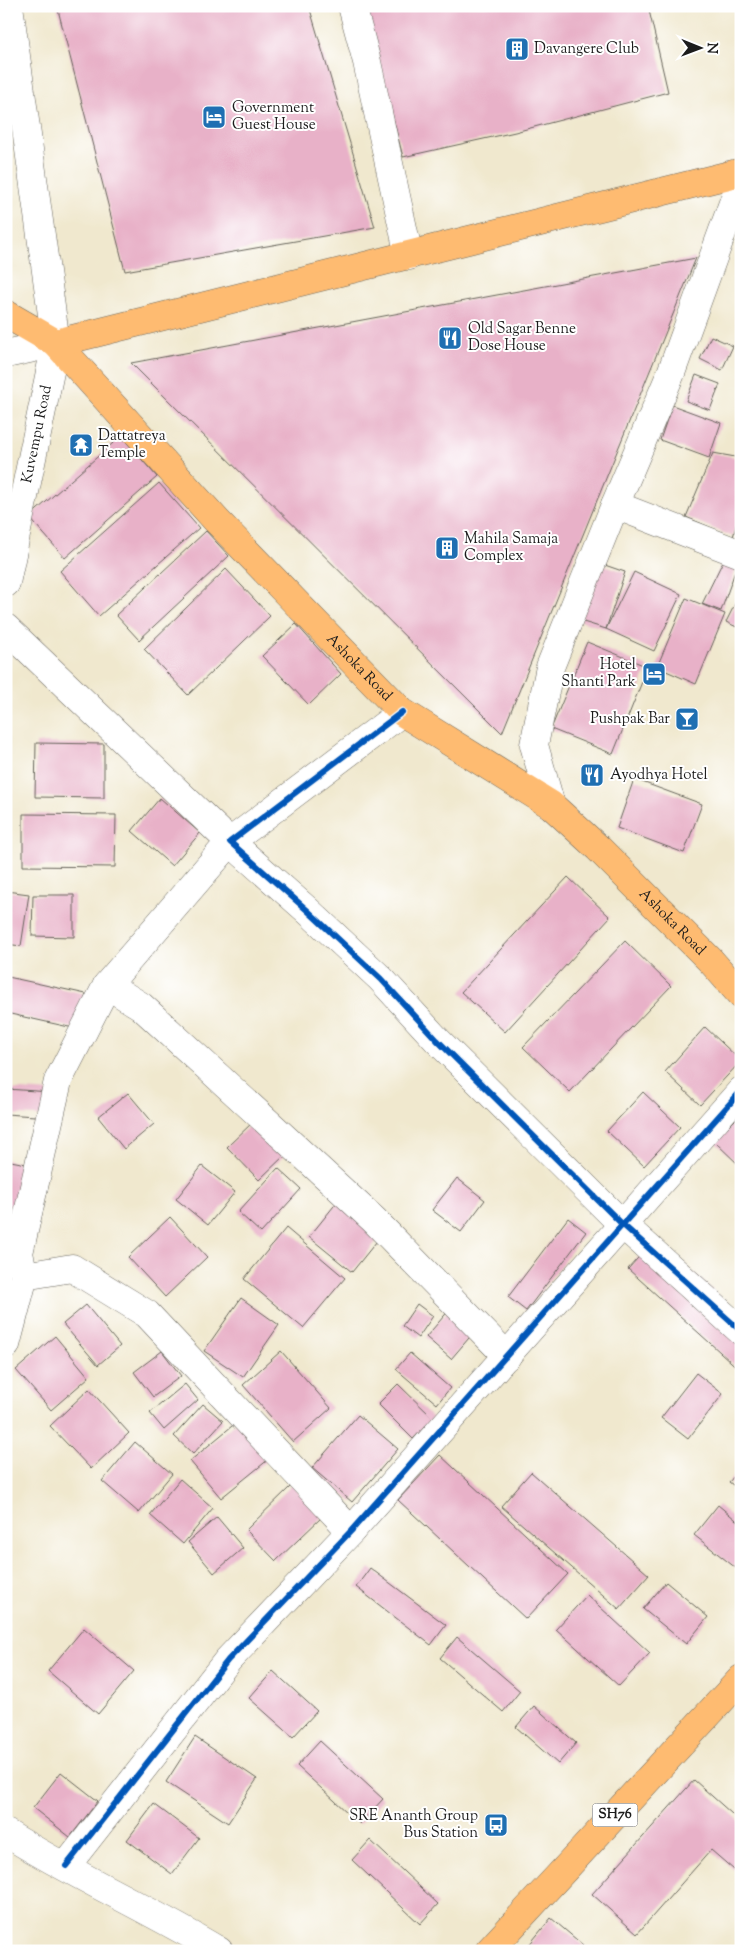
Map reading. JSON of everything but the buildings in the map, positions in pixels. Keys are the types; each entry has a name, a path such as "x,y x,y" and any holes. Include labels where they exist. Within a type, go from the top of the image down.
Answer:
{"main road":[{"path":"56,343 741,172"},
{"name":"Ashoka Road","path":"6,314 56,343 216,520 402,712 551,805 598,848 712,961 741,995"},
{"name":"SH76","path":"489,1951 741,1680"}],"street":[{"name":"Kuvempu Road","path":"6,583 56,343 9,6"},
{"path":"352,6 367,62 409,256"},
{"path":"551,805 534,745 550,666 615,505 671,374 741,181"},
{"path":"6,354 56,343"},
{"path":"615,505 741,554"},
{"path":"6,628 230,842 381,979 437,1040 622,1224 741,1331"},
{"path":"6,1344 24,1276 19,1253 58,1081 107,985 230,842 402,712"},
{"path":"107,985 140,1006 367,1213 507,1356"},
{"path":"66,1866 228,1660 351,1531 741,1091"},
{"path":"24,1276 72,1268 147,1314 351,1531"},
{"path":"6,1833 174,1924 219,1951"}],"cycle path":[{"path":"402,712 230,842 381,979 437,1040 622,1224 741,1331"},
{"path":"66,1866 228,1660 351,1531 741,1091"}],"place":[{"name":"Davangere Club","path":"517,49"},
{"name":"Government Guest House","path":"214,117"},
{"name":"Old Sagar Benne Dose House","path":"450,338"},
{"name":"Dattatreya Temple","path":"81,445"},
{"name":"Mahila Samaja Complex","path":"447,548"},
{"name":"Hotel Shanti Park","path":"654,674"},
{"name":"Pushpak Bar","path":"687,719"},
{"name":"Ayodhya Hotel","path":"592,775"},
{"name":"SRE Ananth Group Bus Station","path":"496,1825"}]}
